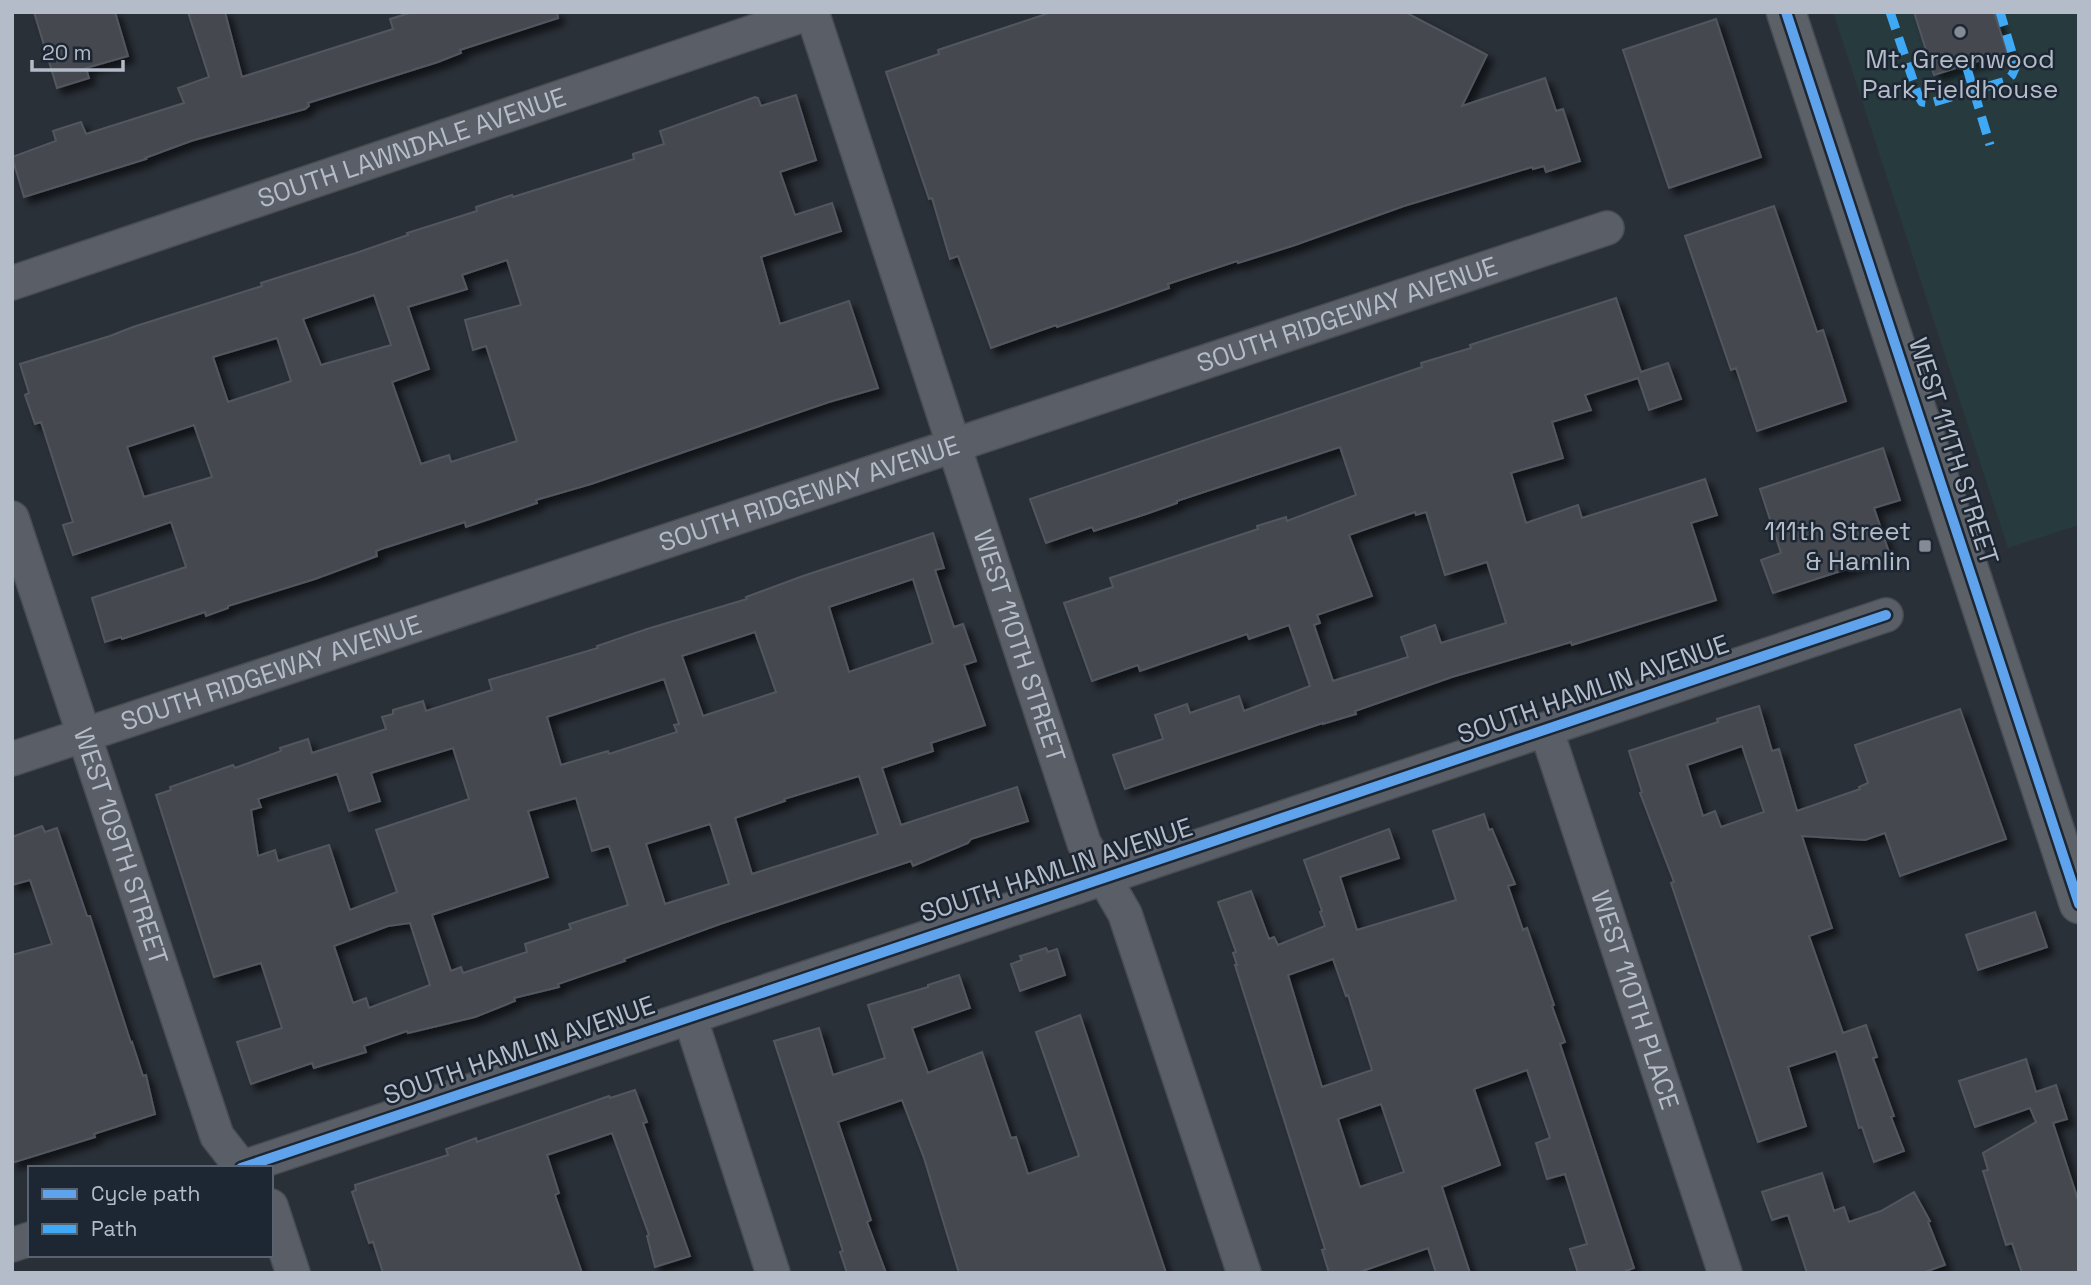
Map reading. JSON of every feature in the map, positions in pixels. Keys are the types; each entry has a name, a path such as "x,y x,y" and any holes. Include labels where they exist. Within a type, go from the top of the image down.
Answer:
{"main road":[{"name":"WEST 111TH STREET","path":"1787,12 2079,904"}],"street":[{"name":"SOUTH LAWNDALE AVENUE","path":"12,283 812,12"},
{"name":"WEST 110TH STREET","path":"812,12 1084,843 1125,914 1244,1273"},
{"name":"SOUTH RIDGEWAY AVENUE","path":"12,759 1607,228"},
{"name":"WEST 109TH STREET","path":"12,518 217,1136 240,1166"},
{"name":"SOUTH HAMLIN AVENUE","path":"248,1166 1886,614"},
{"name":"WEST 110TH PLACE","path":"1546,729 1725,1273"},
{"path":"690,1017 773,1273"},
{"path":"273,1212 293,1273"}],"green space":[{"path":"1833,12 2079,12 2079,525 2008,548"}],"building":[{"path":"34,12 115,12 128,56 86,68 89,78 57,88"},
{"path":"188,12 225,12 242,77 393,29 390,19 413,12 557,12 558,18 460,50 461,53 438,62 308,103 309,106 305,109 191,141 146,159 24,197 12,157 56,141 53,131 81,122 86,134 184,103 178,88 209,77"},
{"path":"1052,12 1405,12 1487,55 1462,106 1545,78 1556,111 1563,109 1580,161 1546,172 1544,166 1532,167 1404,206 1295,245 1168,284 1169,288 991,348 958,256 950,259 932,198 929,199 886,72 939,54 938,50"},
{"name":"Mt. Greenwood Park Fieldhouse","path":"1914,12 1994,12 2007,52 1934,75"},
{"path":"1716,19 1761,157 1669,188 1623,50"},
{"path":"796,95 816,160 780,172 795,215 832,203 841,231 761,257 780,324 849,301 878,388 536,500 537,503 466,527 465,522 381,549 376,551 377,556 228,606 206,616 205,612 105,642 92,598 186,567 171,522 73,555 63,525 73,522 41,422 35,424 25,395 29,393 20,364 262,286 261,283 477,211 476,207 634,159 633,154 664,144 660,131 755,97 761,106","holes":["507,260 521,305 465,320 473,350 486,346 517,441 451,462 449,455 421,464 392,382 429,369 408,307 467,289 462,275","374,295 391,345 321,365 303,319","277,338 291,381 228,402 213,357","194,425 212,477 144,497 127,447"]},
{"path":"1774,206 1817,332 1823,330 1846,401 1757,431 1736,368 1731,370 1685,236"},
{"path":"1616,298 1641,372 1668,363 1681,399 1649,410 1638,378 1585,395 1591,410 1552,422 1563,458 1511,473 1526,523 1578,505 1582,518 1705,479 1717,515 1691,523 1716,600 1572,645 1571,642 1452,677 1355,711 1356,714 1125,789 1113,755 1163,739 1155,715 1187,704 1190,713 1239,696 1244,711 1310,686 1289,625 1249,639 1247,634 1140,671 1138,665 1092,681 1064,603 1113,587 1110,578 1258,529 1257,526 1286,517 1287,521 1356,495 1340,447 1094,531 1092,527 1046,543 1030,499 1422,367 1421,363 1471,348 1470,345","holes":["1415,512 1416,515 1426,512 1445,575 1487,562 1506,623 1441,643 1435,625 1401,637 1408,657 1333,681 1314,625 1320,623 1317,615 1372,596 1349,535"]},
{"path":"1883,448 1900,500 1874,508 1890,555 1773,593 1761,560 1781,553 1760,489"},
{"path":"933,533 944,568 935,570 954,627 963,624 976,661 964,665 985,725 931,743 933,751 882,768 901,825 1017,787 1028,821 971,839 968,843 913,866 911,861 720,924 558,984 559,987 514,998 515,1001 475,1017 408,1033 407,1031 364,1046 366,1052 314,1068 312,1063 251,1084 237,1042 282,1028 261,963 214,977 156,795 171,790 170,787 233,765 235,768 308,739 312,753 386,729 382,717 393,714 393,710 423,701 426,711 492,690 489,680 598,648 597,646 647,629 747,599 746,597","holes":["913,579 933,643 849,672 829,607","755,632 776,692 703,716 682,656","664,679 679,724 674,725 677,732 609,754 608,751 561,765 547,717","453,748 469,799 376,830 397,892 350,910 329,845 278,861 275,850 258,856 251,810 261,807 258,799 337,774 349,811 380,801 371,773","859,776 878,834 752,874 735,818 785,801 784,799","576,798 592,851 609,846 628,905 569,924 571,929 525,944 527,952 463,973 461,967 451,971 432,915 548,877 528,811","710,824 729,884 665,904 646,844","410,923 430,985 369,1008 366,998 353,1003 334,946 388,926"]},
{"path":"1759,706 1772,751 1779,749 1797,811 1860,789 1859,787 1868,783 1855,745 1960,709 2006,839 1900,876 1885,833 1865,840 1802,836 1832,928 1809,936 1843,1033 1866,1025 1877,1057 1873,1058 1904,1151 1874,1162 1862,1127 1859,1128 1836,1051 1788,1067 1806,1126 1758,1142 1671,883 1674,882 1640,793 1642,792 1629,751 1718,722 1717,719","holes":["1742,746 1764,812 1721,827 1715,811 1703,816 1687,765"]},
{"path":"1484,814 1489,830 1492,829 1515,884 1508,886 1523,930 1527,928 1554,1005 1552,1006 1565,1042 1560,1044 1634,1268 1621,1273 1578,1273 1570,1249 1587,1244 1565,1174 1547,1179 1536,1143 1550,1138 1527,1070 1474,1089 1500,1165 1442,1187 1470,1273 1436,1273 1428,1248 1357,1273 1329,1273 1322,1250 1325,1249 1235,965 1233,953 1236,952 1218,902 1251,891 1269,939 1274,937 1278,945 1325,926 1304,860 1389,829 1399,858 1340,877 1357,930 1456,900 1433,831","holes":["1333,959 1346,996 1348,995 1372,1070 1322,1087 1288,975","1381,1104 1404,1172 1360,1187 1338,1119"]},
{"path":"42,826 45,832 57,828 87,916 90,916 131,1043 143,1076 146,1075 155,1114 94,1134 95,1137 12,1163 12,955 52,944 30,880 12,885 12,837"},
{"path":"2035,912 2047,947 1978,970 1966,935"},
{"path":"1046,948 1048,952 1057,949 1065,975 1020,991 1011,964 1022,960 1020,956"},
{"path":"959,975 970,1008 912,1028 928,1073 982,1052 1011,1138 1016,1137 1028,1174 1079,1156 1036,1032 1080,1015 1166,1273 959,1273 924,1158 902,1100 838,1122 871,1220 867,1222 886,1273 847,1273 840,1252 843,1251 774,1041 819,1028 833,1075 885,1058 868,1005"},
{"path":"2026,1059 2036,1092 2056,1085 2067,1119 2053,1123 2079,1203 2079,1273 2022,1273 2012,1243 2006,1245 1983,1171 1988,1170 1983,1153 2036,1122 2030,1108 1975,1127 1959,1081"},
{"path":"635,1090 647,1122 643,1123 690,1256 655,1267 647,1236 649,1235 612,1133 547,1155 559,1193 555,1195 582,1273 383,1273 373,1242 369,1243 352,1192 356,1190 355,1185 448,1155 446,1149 476,1138 477,1142 609,1096 610,1098"},
{"path":"1822,1173 1834,1211 1844,1207 1849,1222 1881,1211 1914,1192 1930,1221 1928,1222 1945,1265 1922,1273 1807,1273 1788,1215 1772,1220 1762,1192"}],"marked path":[{"path":"1890,12 1918,95 1922,102 1930,103 2006,81 2012,75 2016,66 2000,12"},
{"path":"1966,65 1990,145"}],"cycle path":[{"path":"1786,12 2079,904"},
{"path":"247,1166 1886,615"}],"place":[{"name":"Mt. Greenwood Park Fieldhouse","path":"1960,32"},
{"name":"111th Street & Hamlin","path":"1925,546"}]}
